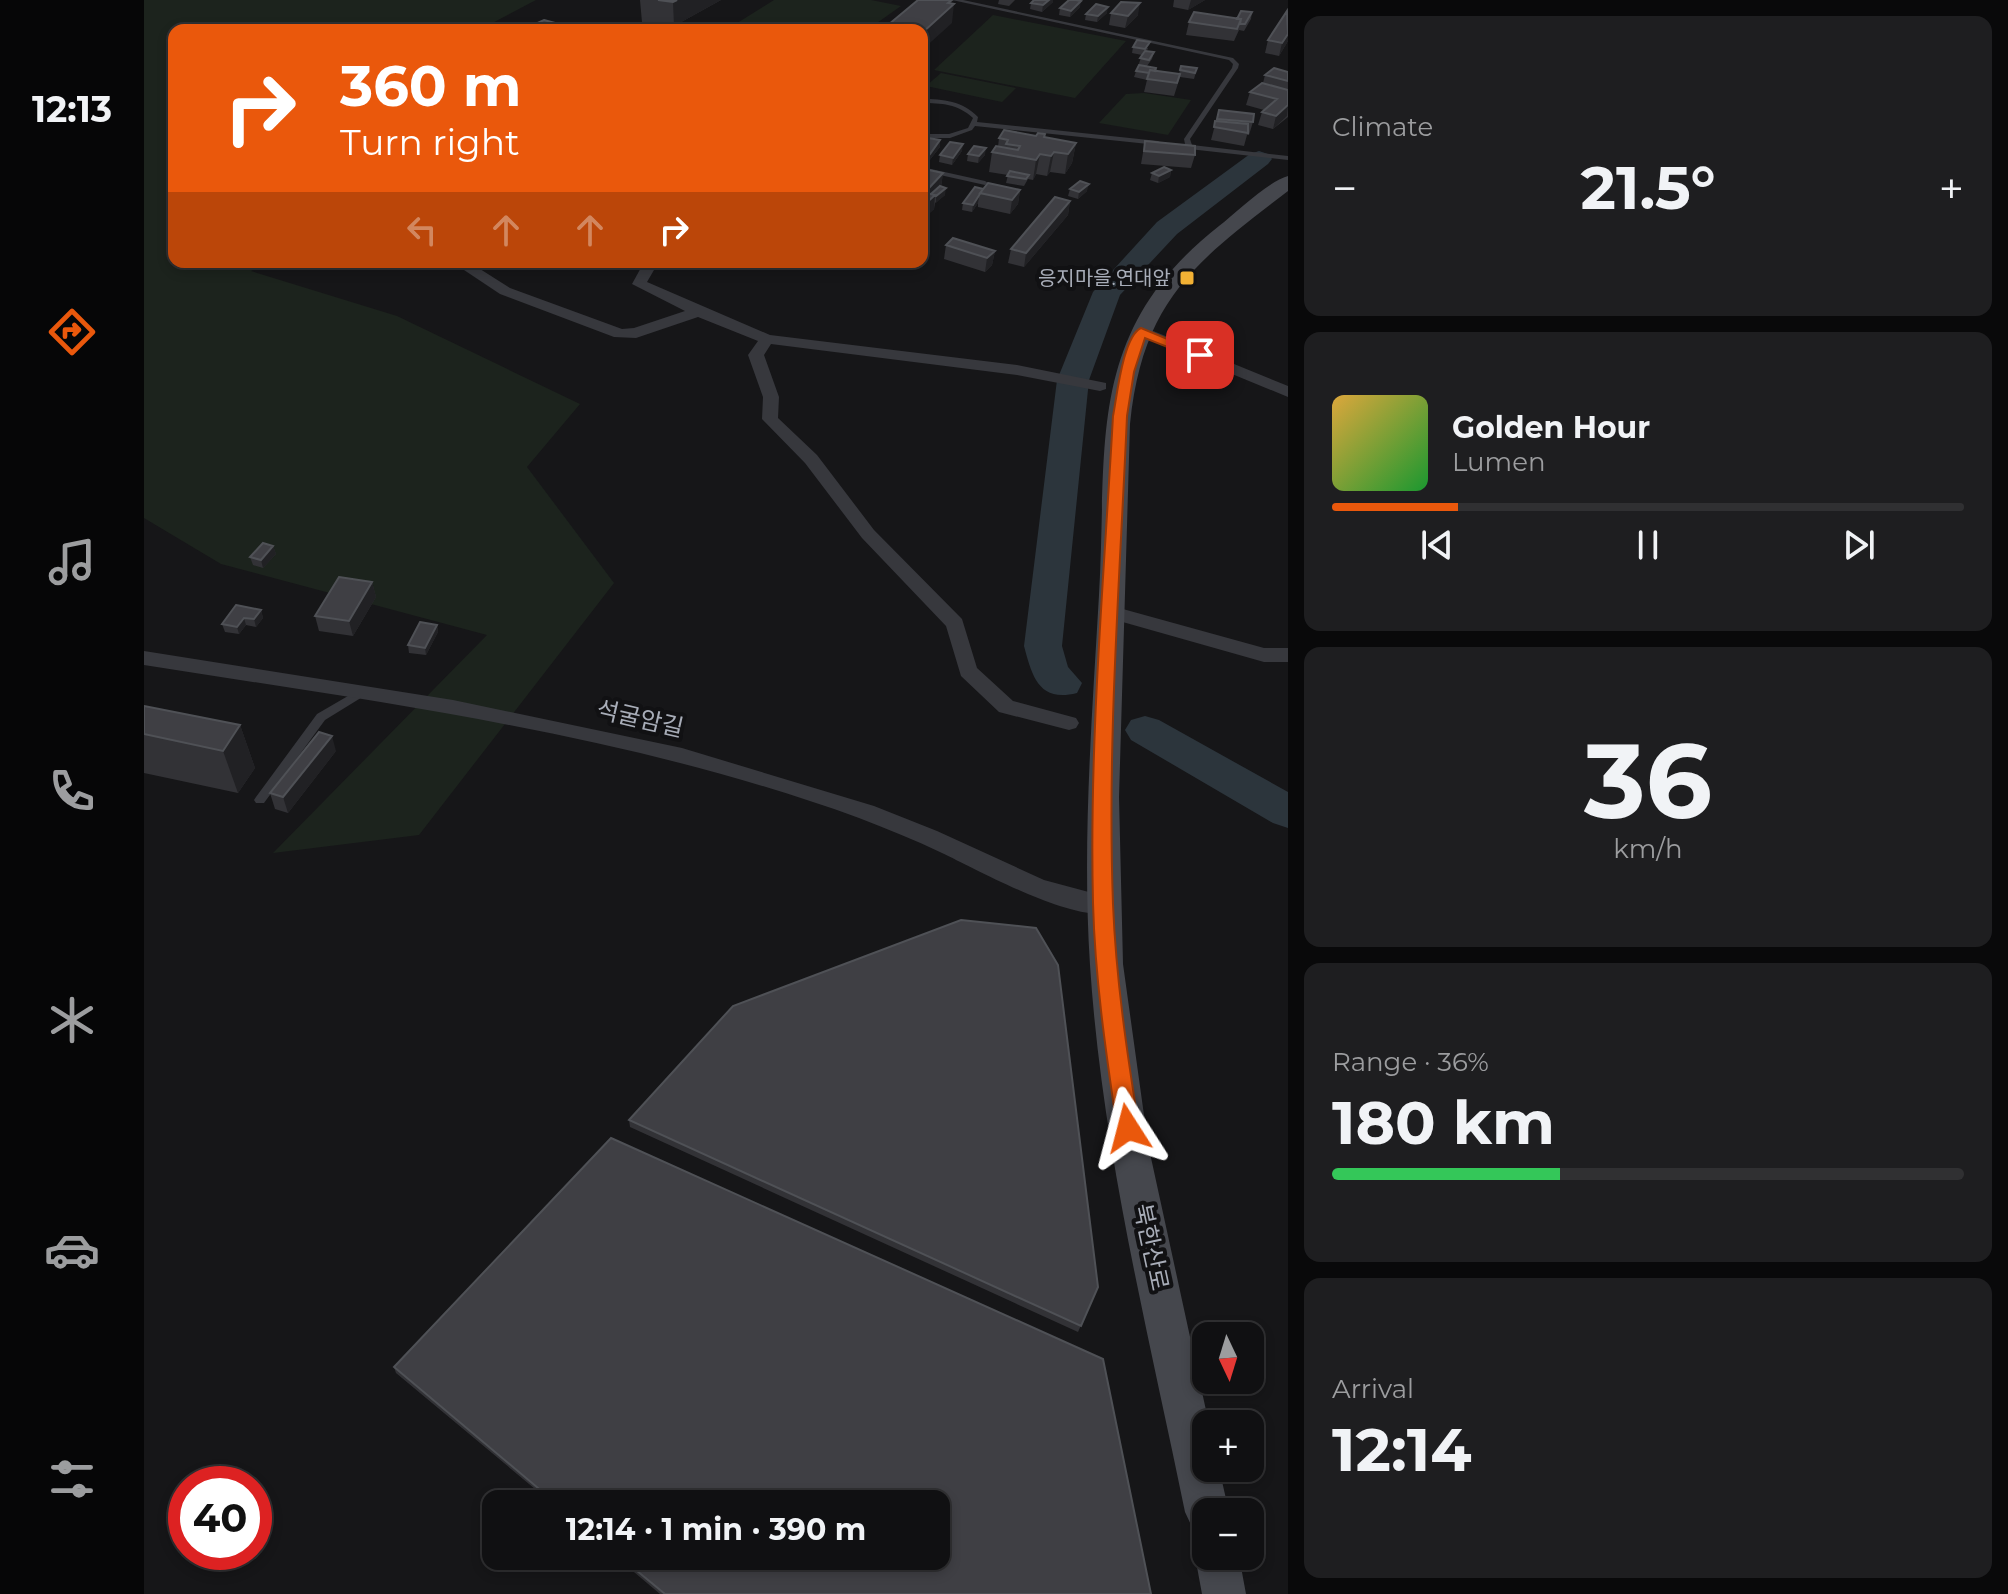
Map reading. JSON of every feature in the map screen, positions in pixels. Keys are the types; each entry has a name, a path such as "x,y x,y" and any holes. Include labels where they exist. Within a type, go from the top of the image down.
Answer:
{"street":[{"name":"북한산로","path":"1204,1498 1133,1159 1111,1019 1103,905 1103,774 1120,416 1127,372 1141,331 1169,282 1288,182"},
{"path":"469,268 505,291 620,334 636,333 698,312"},
{"path":"647,268 639,284 698,312 767,339 822,350 1050,374 1099,386"},
{"path":"1141,331 1288,392"},
{"path":"767,339 756,355 771,397 770,419 811,459 868,534 955,624 968,671 1006,707 1069,723"},
{"path":"1112,612 1264,655 1288,655"},
{"name":"석굴암길","path":"144,658 573,731 711,763 894,821 1070,901 1103,905"},
{"path":"1220,1570 1224,1594"}],"lane":[{"path":"955,0 1231,59 1236,64 1235,68 1187,139 1189,147"},
{"path":"928,102 962,107 976,118 975,124"},
{"path":"928,137 961,134 975,124 1160,143"},
{"path":"1175,145 1288,158"},
{"path":"928,170 985,183"},
{"path":"260,800 321,717 360,693"}],"shaded area":[{"path":"144,0 536,0 490,24 168,24 168,268 257,268 251,271 397,316 580,404 527,467 614,583 419,835 273,853 487,635 221,564 144,518"},
{"path":"774,0 871,0 901,6 876,24 736,24"},
{"path":"993,15 1126,41 1075,98 934,70"},
{"path":"941,73 1016,88 1002,102 928,84"},
{"path":"1144,93 1191,100 1168,135 1099,123 1126,94"}],"building":[{"path":"918,0 952,0 948,3 954,4 928,28 928,24 889,24"},
{"path":"1034,0 1049,0 1043,5 1031,3"},
{"path":"1069,0 1081,1 1071,11 1060,8"},
{"path":"1121,2 1140,3 1128,16 1111,13"},
{"path":"1096,4 1108,7 1098,16 1086,14"},
{"path":"1241,11 1252,12 1245,24 1240,24 1241,19 1237,19"},
{"path":"1287,11 1288,34 1282,43 1268,40"},
{"path":"1194,12 1241,19 1237,29 1189,22"},
{"path":"544,20 555,23 552,24 535,24"},
{"path":"1137,40 1150,42 1145,49 1133,47"},
{"path":"1145,51 1154,52 1149,60 1140,58"},
{"path":"1139,65 1156,68 1149,73 1136,71"},
{"path":"1181,66 1197,68 1195,73 1180,70"},
{"path":"1274,68 1288,72 1288,81 1265,75"},
{"path":"1150,70 1180,74 1177,83 1147,79"},
{"path":"1262,83 1288,90 1288,105 1276,116 1262,112 1277,99 1250,92"},
{"path":"1219,110 1254,114 1253,122 1217,119"},
{"path":"1215,121 1248,124 1248,133 1214,127"},
{"path":"1004,130 1036,136 1038,133 1045,134 1044,137 1076,143 1068,154 1040,154 1036,160 992,152 996,146 1018,150 1020,146 1006,144 1008,140 999,138"},
{"path":"928,138 940,140 930,154"},
{"path":"1145,141 1195,146 1195,155 1144,151"},
{"path":"950,142 963,144 953,158 940,155"},
{"path":"974,146 986,148 979,156 968,154"},
{"path":"1164,167 1171,170 1159,176 1152,173"},
{"path":"928,171 943,173 929,188 928,188"},
{"path":"1010,171 1029,175 1026,179 1007,176"},
{"path":"1080,181 1089,184 1079,192 1070,189"},
{"path":"988,183 1020,190 1012,200 980,193"},
{"path":"940,186 946,188 936,196 931,194"},
{"path":"975,187 983,189 973,205 963,203"},
{"path":"1055,197 1070,201 1026,253 1011,249"},
{"path":"953,238 995,251 987,258 946,245"},
{"path":"263,543 273,546 261,560 250,557"},
{"path":"339,577 372,582 349,621 315,616"},
{"path":"236,605 261,610 254,619 244,618 237,627 222,624"},
{"path":"420,622 437,625 425,648 408,645"},
{"path":"144,706 240,725 223,751 144,734"},
{"path":"319,732 332,736 283,797 270,793"},
{"path":"961,920 1036,928 1058,965 1098,1287 1081,1326 629,1120 733,1006"},
{"path":"611,1138 1103,1359 1151,1594 665,1594 636,1570 950,1570 950,1490 540,1490 394,1367"}],"waterway":[{"path":"1063,683 1051,674 1043,646 1073,380 1107,292 1167,228 1259,159"},
{"path":"1145,730 1288,812"}],"place":[{"name":"응지마을.연대앞","path":"1187,278"}],"route":[{"path":"1128,1128 1111,1019 1103,905 1102,829 1120,416 1127,372 1141,331 1200,355"}]}
